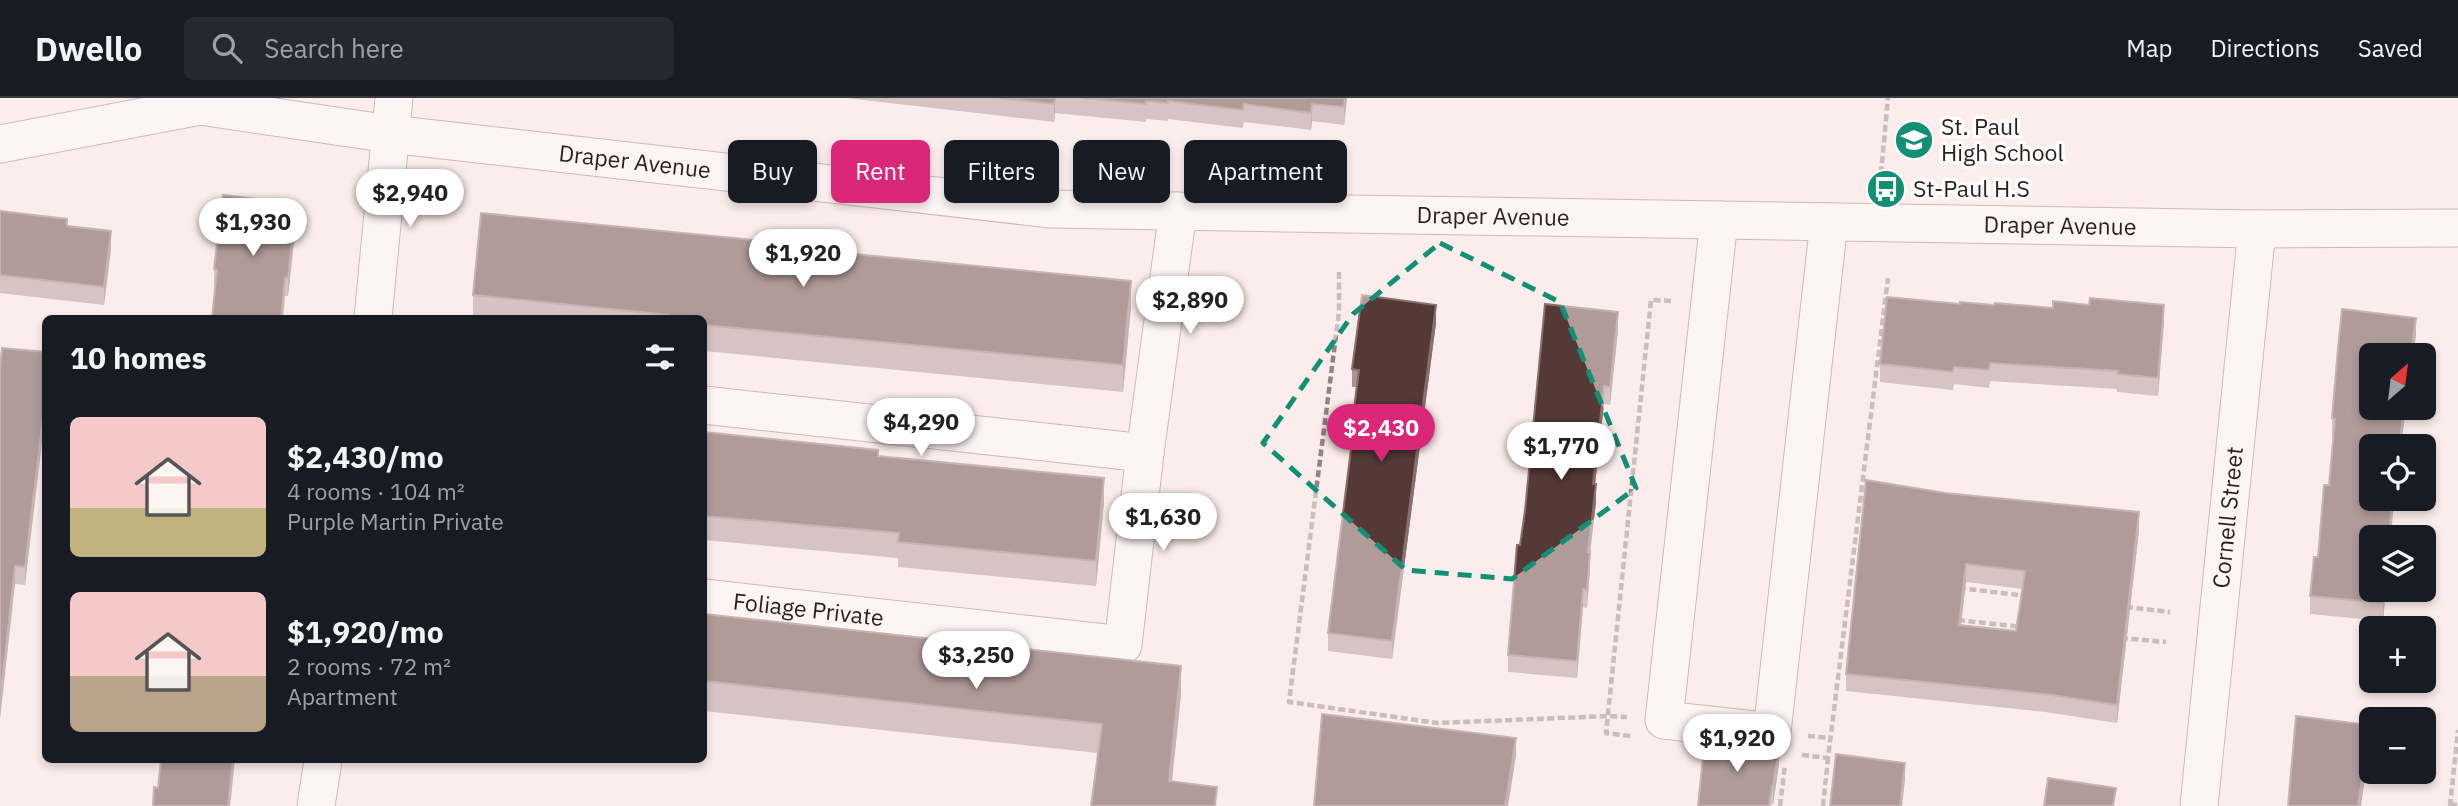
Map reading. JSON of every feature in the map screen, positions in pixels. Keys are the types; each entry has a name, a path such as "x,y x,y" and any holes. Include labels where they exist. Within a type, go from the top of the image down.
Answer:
{"street":[{"path":"373,315 394,98"},
{"name":"Draper Avenue","path":"0,144 200,106 390,134 1051,209 2257,229 2458,228"},
{"path":"707,405 1145,453 1178,211"},
{"path":"1719,220 1649,728 1772,732 1829,222"},
{"name":"Cornell Street","path":"2199,806 2257,229"},
{"name":"Foliage Private","path":"707,598 1123,646 1145,453"},
{"path":"316,806 323,763"}],"path":[{"path":"1876,222 1888,98"},
{"path":"1339,272 1339,312 1289,702 1438,723 1609,716 1649,728"},
{"path":"1823,806 1888,278"},
{"path":"1649,728 1606,733 1651,300 1683,302"},
{"path":"1850,576 1864,577"},
{"path":"1948,587 2031,596"},
{"path":"2114,606 2170,612"},
{"path":"1847,608 1860,610"},
{"path":"1958,620 2027,628"},
{"path":"2110,636 2166,642"},
{"path":"1409,732 1411,719"},
{"path":"2458,730 2450,805 2458,805"},
{"path":"1780,806 1787,753"},
{"path":"1800,755 1828,758"}],"highlighted area":[{"path":"1440,243 1560,302 1636,488 1512,579 1406,570 1263,443 1353,314"}],"building":[{"path":"999,98 1055,98 1054,104"},
{"path":"1081,98 1345,98 1344,107 1312,104 1311,113 1244,104 1243,110 1168,101 1146,101 1146,104"},
{"path":"223,195 296,204 281,315 212,315 217,270 214,269"},
{"path":"0,211 67,219 67,226 111,231 104,287 0,275"},
{"path":"481,213 1131,281 1123,365 707,325 707,315 669,315 473,295"},
{"path":"1362,295 1436,305 1392,641 1328,633 1352,441 1359,370 1352,369"},
{"path":"1887,297 1960,304 1995,303 2053,308 2053,301 2089,305 2090,298 2164,305 2158,378 2117,374 2118,371 1990,363 1989,370 1954,367 1953,372 1880,364"},
{"path":"1545,304 1618,312 1610,387 1604,386 1593,484 1596,484 1588,552 1587,590 1583,589 1577,661 1508,655 1517,545 1520,545 1525,511"},
{"path":"2342,309 2416,318 2413,343 2359,343 2359,420 2402,420 2401,434 2359,434 2359,511 2391,511 2390,525 2359,525 2359,601 2310,596 2314,557 2318,557 2324,485 2329,485 2335,419 2332,418"},
{"path":"2,348 42,352 42,425 25,567 15,566 0,701"},
{"path":"707,432 878,450 878,456 1104,478 1096,561 898,542 899,533 707,516"},
{"path":"1866,480 1945,493 2139,512 2117,705 2045,694 1846,674","holes":["1966,564 2025,571 2016,631 1959,625"]},
{"path":"707,614 1181,666 1169,781 1217,787 1215,806 1091,806 1102,724 707,681"},
{"path":"1322,714 1516,738 1505,806 1314,806"},
{"path":"2296,716 2359,724 2359,784 2361,784 2358,806 2288,806"},
{"path":"1705,738 1779,747 1769,806 1698,806"},
{"path":"1836,754 1905,763 1900,806 1830,806"},
{"path":"161,763 233,763 228,806 153,806 154,787 158,788"},
{"path":"2048,778 2116,788 2113,806 2044,806"}],"place":[{"name":"St. Paul High School","path":"1914,140"},
{"name":"St-Paul H.S","path":"1886,189"}]}
